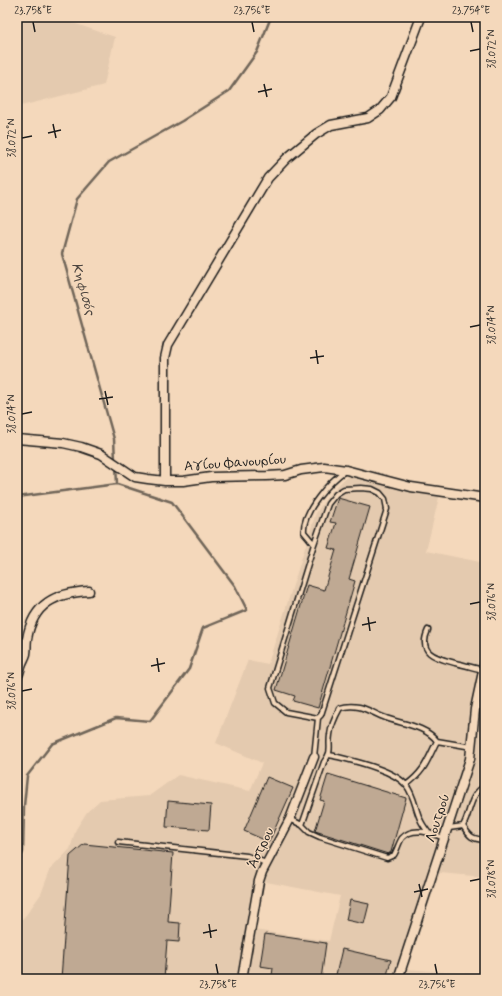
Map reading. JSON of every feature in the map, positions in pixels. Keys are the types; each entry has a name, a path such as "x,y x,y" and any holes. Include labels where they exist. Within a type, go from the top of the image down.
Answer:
{"street":[{"path":"165,481 164,358 168,345 268,178 287,158 316,134 331,125 368,118 380,110 391,97 421,17"},
{"name":"Αγίου Φανουρίου","path":"17,439 63,443 81,447 101,454 136,477 165,481 183,481 211,477 285,475 301,470 324,467 346,470 411,487 485,498"},
{"path":"17,677 20,672 19,665 26,655 30,624 36,614 49,600 89,591"},
{"name":"Λουτρού","path":"398,979 449,828 470,759 475,709 485,662"},
{"name":"Άστρου","path":"242,979 259,881 290,819 314,758"}],"lane":[{"path":"314,544 304,532 306,518 312,507 336,477 346,470"},
{"path":"314,758 318,718 321,715 387,509 385,499 380,493 372,489 344,489 336,494 328,504 314,544 270,688 275,703 286,712 318,718"},
{"path":"428,630 424,645 435,657 483,670"},
{"path":"302,825 324,762 330,754 329,736 333,721 340,708 346,706 360,708 428,732 437,741 472,747"},
{"path":"406,785 418,776 437,741"},
{"path":"330,754 376,768 398,778 406,785 420,820 428,832"},
{"path":"463,826 475,794 485,786"},
{"path":"290,819 302,825 309,832 320,837 387,858 394,855 401,839 406,835 417,831 428,832 445,838"},
{"path":"449,828 463,826"},
{"path":"463,826 469,836 485,840"},
{"path":"118,842 247,856 267,864"}],"shaded area":[{"path":"17,17 55,17 115,37 104,85 17,107"},
{"path":"355,469 411,484 441,489 426,551 485,563 485,877 440,873 405,969 485,975 485,979 17,979 17,924 26,915 41,894 50,870 70,849 76,829 87,812 100,800 149,796 178,775 250,791 262,763 216,743 248,660 268,664 316,513 330,493","holes":["261,881 340,896 329,941 254,930"]}],"building":[{"path":"338,498 370,507 349,579 355,581 318,708 293,701 295,696 276,690 307,585 324,590 336,550 328,548 336,523 330,522"},
{"path":"328,774 406,798 391,852 388,854 315,831 324,801 320,800"},
{"path":"267,777 293,788 269,842 244,831"},
{"path":"168,801 211,805 209,830 166,827"},
{"path":"84,844 173,853 168,922 180,923 179,942 167,941 164,979 61,979 70,856"},
{"path":"350,900 369,904 364,924 346,920"},
{"path":"265,934 326,943 321,979 289,979 272,976 273,968 260,966"},
{"path":"342,949 391,960 386,979 335,979"}],"waterway":[{"name":"Κηφισός","path":"115,460 114,439 62,254 77,199 109,162 182,121 229,91 257,52 271,17"},
{"name":"Κηφισός","path":"17,497 117,484 116,465"},
{"path":"17,868 23,852 24,806 27,776 52,744 116,718 150,721 189,669 203,628 247,610 235,586 172,502 117,484"}]}
